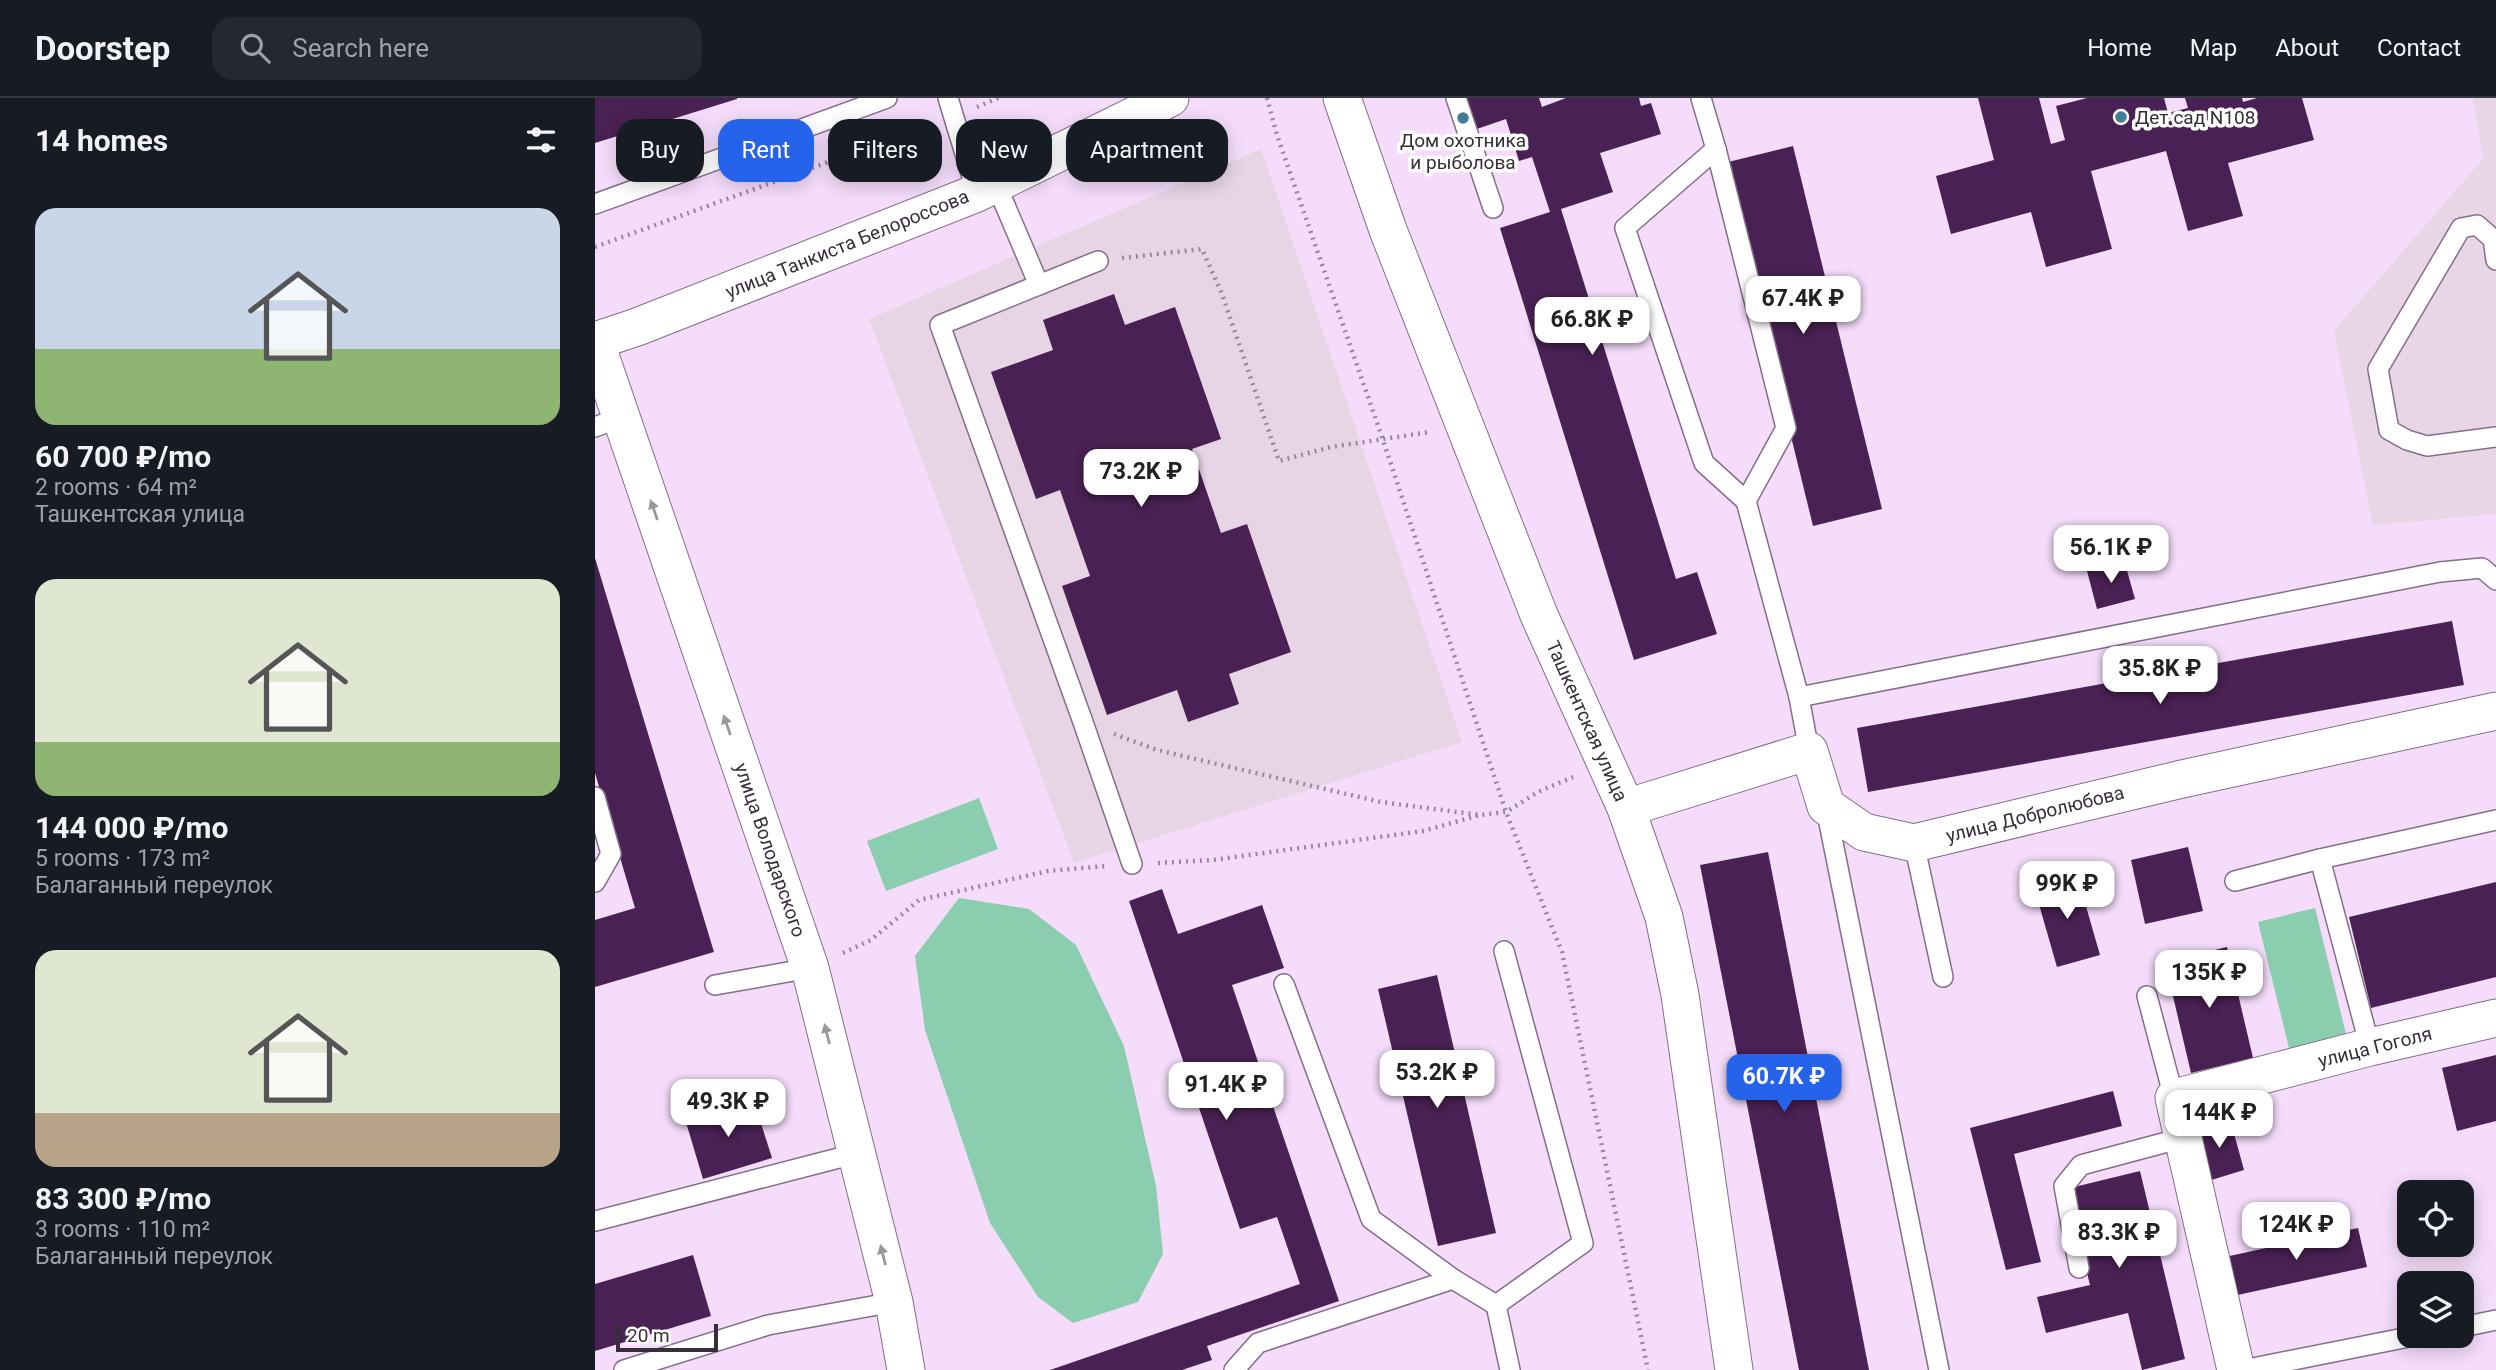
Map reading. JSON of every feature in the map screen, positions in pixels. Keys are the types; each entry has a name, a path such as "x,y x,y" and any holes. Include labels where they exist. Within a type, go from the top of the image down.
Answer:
{"street":[{"name":"улица Танкиста Белороссова","path":"595,341 637,327 987,189 1170,98"},
{"name":"Ташкентская улица","path":"1342,98 1388,230 1539,615 1626,808 1664,918 1680,995 1734,1370"},
{"name":"улица Володарского","path":"595,341 608,422 810,968 894,1302 905,1370"},
{"name":"улица Добролюбова","path":"1826,806 1864,832 1914,843 2182,779 2496,711"},
{"path":"1626,808 1809,751 1826,806"},
{"name":"улица Гоголя","path":"2173,1098 2369,1047 2496,1018"},
{"path":"2173,1098 2236,1370"}],"lane":[{"path":"595,204 887,98"},
{"path":"1456,98 1493,208"},
{"path":"1701,98 1786,428 1746,501"},
{"path":"951,107 987,189 1039,285"},
{"path":"1716,149 1625,228 1704,463 1746,501 1799,697 1809,751"},
{"path":"2496,260 2493,239 2477,225 2461,228 2378,369 2389,430 2427,446 2496,437"},
{"path":"1098,261 940,325 1132,864"},
{"path":"1799,697 2440,572 2482,568 2496,580"},
{"path":"595,797 611,854 595,882"},
{"path":"1826,806 1939,1370"},
{"path":"2235,881 2496,820"},
{"path":"1914,843 1943,977"},
{"path":"2320,859 2369,1047"},
{"path":"1496,1305 1583,1243 1504,951"},
{"path":"715,985 810,968"},
{"path":"1284,984 1371,1219 1453,1279 1496,1305 1510,1370"},
{"path":"2147,996 2173,1098"},
{"path":"2080,1268 2064,1186 2081,1164 2182,1138"},
{"path":"595,1221 858,1153"},
{"path":"1234,1370 1258,1343 1453,1279"},
{"path":"624,1370 768,1325 894,1302"},
{"path":"2474,1325 2496,1320"},
{"path":"2243,1370 2397,1339"}],"path":[{"path":"595,247 951,107 998,98"},
{"path":"1267,98 1277,135 1383,440 1506,812 1562,952 1648,1370"},
{"path":"1098,261 1202,249 1222,294 1279,461 1331,447 1465,426"},
{"path":"1083,723 1157,750 1381,802 1480,815"},
{"path":"810,968 871,940 919,900 1048,871 1213,860 1423,831 1480,815 1506,812 1538,792 1606,763"}],"shaded area":[{"path":"2473,98 2496,98 2496,514 2373,525 2334,331 2483,159"},
{"path":"1261,149 1462,742 1074,863 869,319 1185,182 1228,182 1228,163"}],"green space":[{"path":"979,798 998,849 886,891 867,841"},
{"path":"959,898 1029,909 1076,945 1124,1046 1156,1186 1163,1254 1138,1302 1073,1323 1038,1297 990,1223 925,1030 915,956"},
{"path":"2315,908 2348,1042 2291,1056 2258,922"}],"building":[{"path":"595,98 737,98 672,119 616,119 616,136 595,143"},
{"path":"1460,98 1539,98 1542,107 1566,98 1639,98 1641,106 1651,103 1661,134 1600,153 1613,192 1561,209 1676,579 1697,572 1717,634 1634,660 1500,228 1550,212 1532,157 1519,161 1506,119 1471,131"},
{"path":"1978,98 2039,98 2051,144 2065,140 2056,106 2087,98 2164,98 2168,113 2188,108 2185,98 2242,98 2243,102 2257,98 2302,98 2314,140 2228,163 2243,216 2188,231 2166,151 2091,171 2112,249 2046,267 2031,212 1951,234 1936,176 1994,160"},
{"path":"1793,146 1882,509 1813,526 1724,163"},
{"path":"1114,294 1125,325 1175,307 1221,439 1192,449 1221,533 1247,524 1291,652 1229,674 1239,704 1188,722 1177,690 1107,715 1062,586 1090,576 1060,490 1036,499 991,372 1053,350 1043,320"},
{"path":"595,558 714,952 595,987 595,920 635,908 595,773"},
{"path":"2124,560 2135,599 2097,609 2087,571"},
{"path":"2452,621 2464,685 1868,792 1857,728"},
{"path":"2188,847 2203,911 2145,924 2131,860"},
{"path":"1768,852 1869,1370 1799,1370 1700,865"},
{"path":"2077,875 2100,955 2057,967 2034,887"},
{"path":"2496,882 2496,977 2371,1008 2349,917"},
{"path":"1162,889 1178,934 1262,905 1284,968 1232,985 1339,1301 1207,1346 1212,1360 1182,1370 1050,1370 1300,1284 1277,1217 1240,1229 1129,901"},
{"path":"2227,947 2253,1058 2191,1073 2165,962"},
{"path":"1437,975 1496,1233 1438,1246 1378,989"},
{"path":"2496,1055 2496,1121 2457,1131 2442,1068"},
{"path":"2113,1091 2122,1126 2014,1154 2041,1262 2006,1270 1970,1128"},
{"path":"753,1098 772,1158 703,1179 685,1119"},
{"path":"2230,1119 2244,1170 2208,1181 2193,1129"},
{"path":"2140,1171 2185,1359 2142,1370 2128,1313 2046,1333 2037,1297 2090,1285 2066,1189"},
{"path":"2358,1228 2367,1267 2233,1296 2225,1257"},
{"path":"693,1255 711,1316 595,1351 595,1284"}],"place":[{"name":"Дет.сад N108","path":"2121,117"},
{"name":"Дом охотника и рыболова","path":"1463,118"}]}
